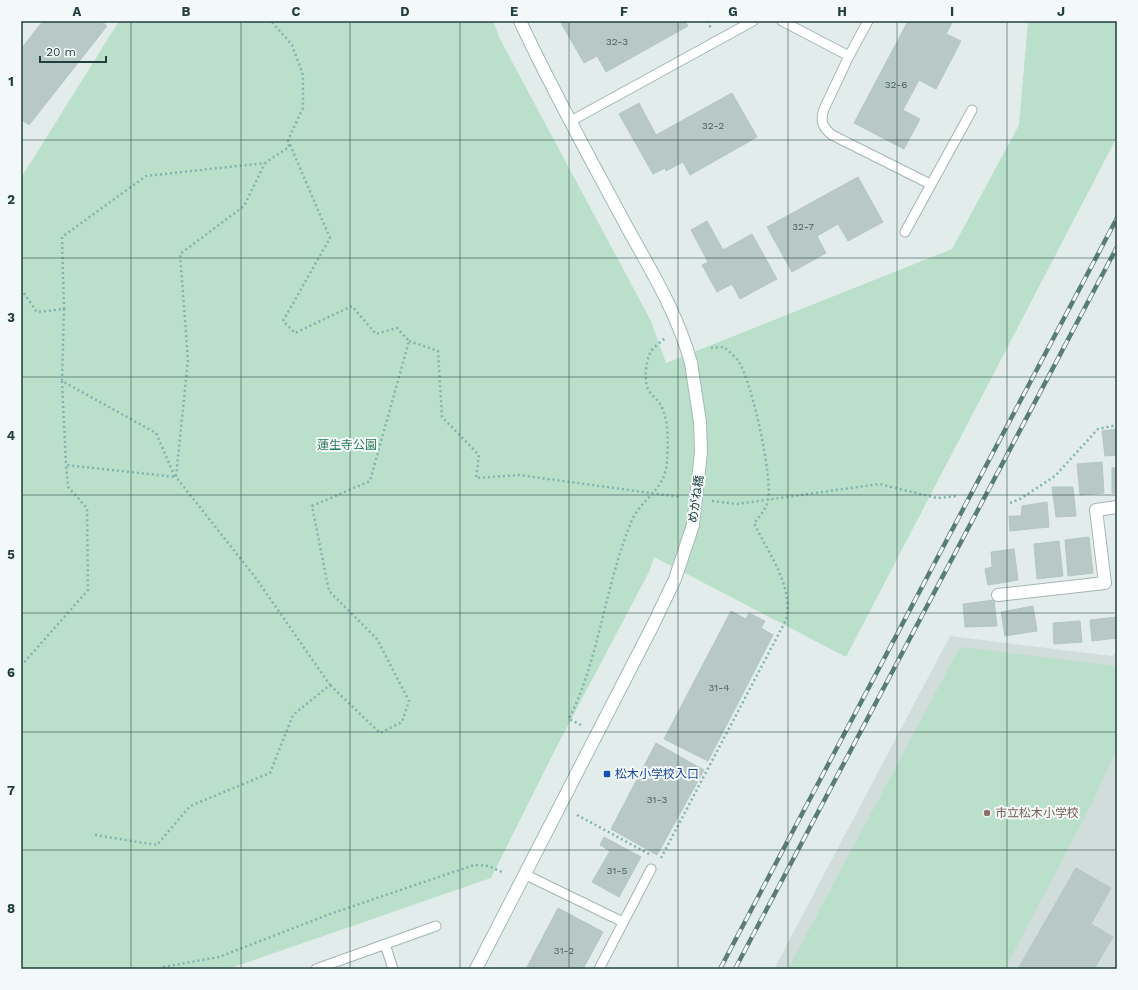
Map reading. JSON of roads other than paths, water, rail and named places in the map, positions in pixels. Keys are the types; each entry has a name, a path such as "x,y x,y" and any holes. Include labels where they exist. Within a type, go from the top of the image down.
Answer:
{"street":[{"name":"めがね橋","path":"476,969 652,627 675,579 693,525 701,452 699,408 691,363 686,346 671,309 571,121 520,21"},
{"path":"998,595 1105,583 1096,510 1117,507"}],"lane":[{"path":"571,121 753,21"},
{"path":"782,21 849,56"},
{"path":"868,21 849,56 821,118 825,130 832,136 930,184"},
{"path":"905,232 972,110"},
{"path":"599,969 654,866"},
{"path":"524,874 623,922"},
{"path":"316,969 436,926"},
{"path":"385,944 393,969"}],"railway":[{"path":"720,969 1117,218"},
{"path":"735,969 1117,247"}],"place":[{"name":"松木小学校入口","path":"607,774"},
{"name":"市立松木小学校","path":"987,813"}],"park label":[{"name":"蓮生寺公園","path":"347,445"}]}
